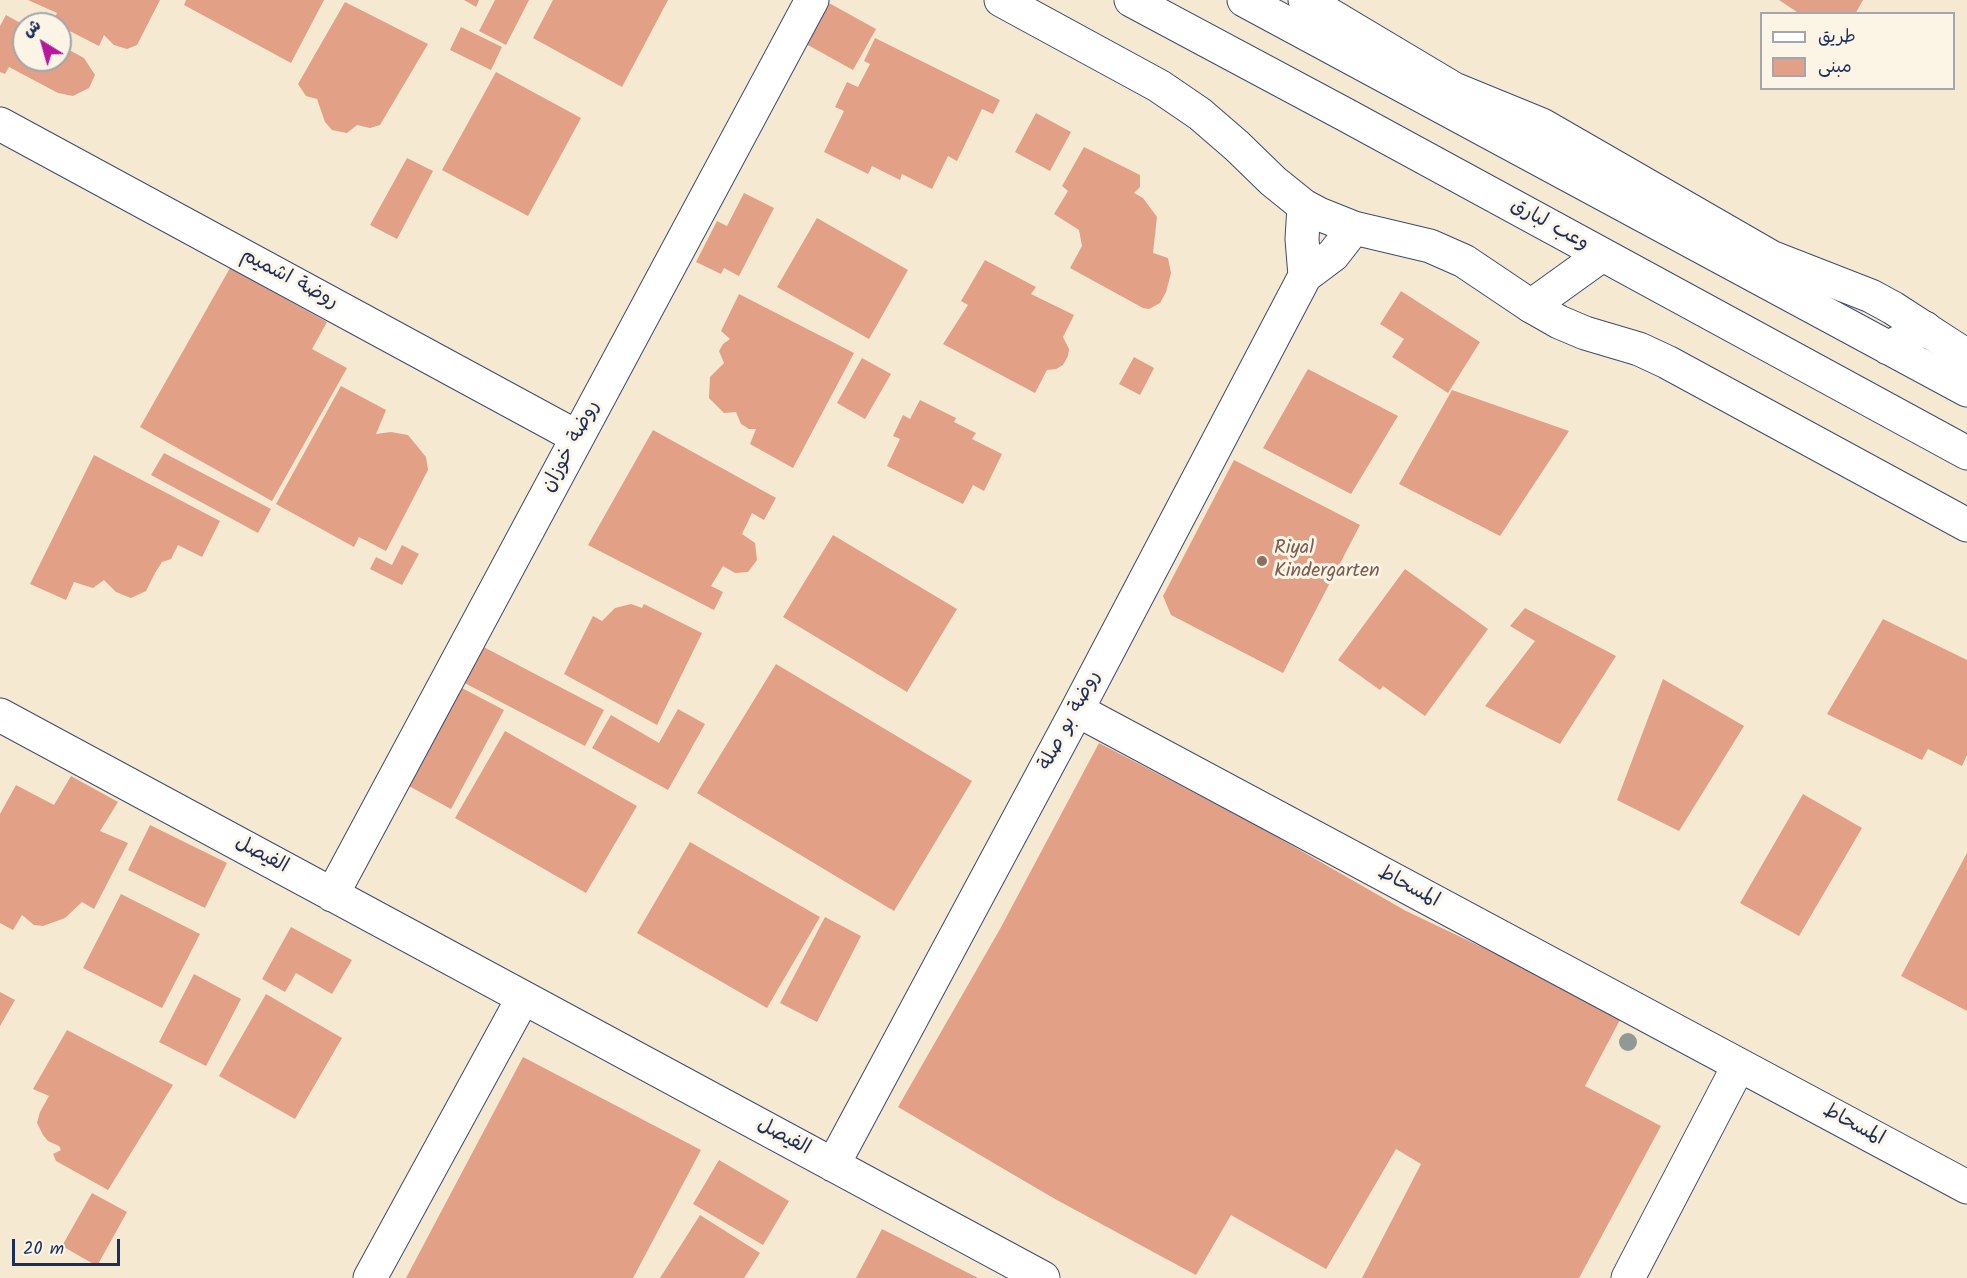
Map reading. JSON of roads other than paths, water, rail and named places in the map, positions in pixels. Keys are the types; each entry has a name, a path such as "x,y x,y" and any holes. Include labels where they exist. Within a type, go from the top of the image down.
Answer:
{"street":[{"name":"روضة خوزان","path":"333,895 812,0"},
{"path":"1001,0 1159,86 1200,114 1273,181 1304,206 1354,228 1430,246 1464,261 1559,322 1667,362 1967,525"},
{"name":"وعب لبارق","path":"1131,0 1967,453"},
{"path":"1244,0 1967,390"},
{"path":"1305,0 1454,89 1542,125 1771,258 1871,296 1967,356"},
{"name":"روضة اشميم","path":"0,124 577,437"},
{"path":"1573,144 1621,204"},
{"path":"1304,206 1302,239 1305,276"},
{"path":"1305,276 1333,255 1354,228"},
{"path":"1531,306 1602,255"},
{"name":"روضة بو صلة","path":"833,1165 1077,710 1305,276"},
{"path":"1888,348 1924,328"},
{"name":"المسحاط","path":"1077,710 1967,1187"},
{"name":"الفيصل","path":"0,716 1043,1278"},
{"path":"370,1278 523,998"},
{"path":"1628,1278 1739,1065"}],"place":[{"name":"Riyal Kindergarten","path":"1262,561"}]}
